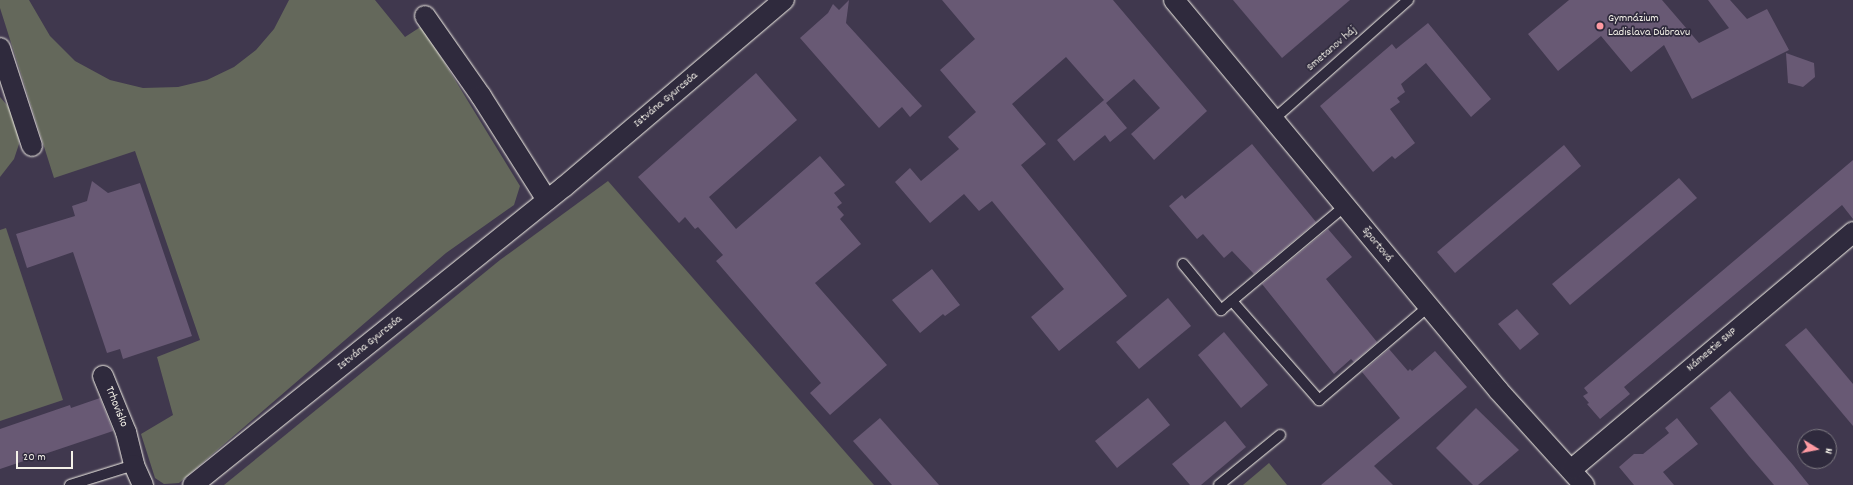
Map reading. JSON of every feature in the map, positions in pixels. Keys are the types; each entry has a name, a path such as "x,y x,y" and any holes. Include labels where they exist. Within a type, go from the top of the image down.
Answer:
{"street":[{"name":"Istvána Gyurcsóa","path":"193,485 547,200 784,0"},
{"name":"Športová","path":"1174,0 1499,391 1572,469 1584,485"},
{"path":"425,16 481,96 547,200"},
{"path":"0,48 32,146"},
{"name":"Námestie SNP","path":"1572,469 1853,232"},
{"name":"Trhovisko","path":"103,376 126,432 134,464 143,485"}],"lane":[{"name":"Smetanov háj","path":"1273,120 1405,1"},
{"path":"1183,264 1221,310 1345,206"},
{"path":"1232,301 1319,400 1428,307"},
{"path":"1219,485 1280,435"},
{"path":"70,485 134,464"}],"shaded area":[{"path":"0,0 29,0 50,36 75,61 110,80 143,88 178,87 207,80 234,67 256,50 274,29 289,0 375,0 405,37 422,26 520,186 514,205 446,253 179,483 164,484 155,478 141,434 173,415 157,357 200,340 135,151 54,178 0,8"},
{"path":"0,97 13,112 18,127 19,144 14,159 0,177"},
{"path":"608,181 874,485 224,485 500,260"},
{"path":"6,228 63,400 0,421 0,230"},
{"path":"1269,463 1287,485 1243,485"}],"building":[{"path":"849,0 846,23 922,106 910,117 902,107 879,128 800,38 828,13 833,4 839,10"},
{"path":"942,0 1113,0 1207,111 1154,160 1131,134 1160,108 1134,79 1106,103 1127,128 1110,142 1105,135 1074,161 1057,140 1104,100 1066,57 1012,104 1046,144 1021,165 1127,296 1059,351 1031,317 1064,289 992,201 979,211 964,194 930,223 895,182 910,168 921,181 959,149 948,137 976,112 940,70 975,39"},
{"path":"1233,0 1350,0 1282,58"},
{"path":"1569,0 1662,0 1699,43 1729,28 1708,0 1730,0 1747,19 1767,9 1789,50 1692,99 1664,45 1631,72 1601,36 1558,71 1528,34"},
{"path":"1428,23 1491,99 1471,117 1426,63 1401,84 1405,92 1397,98 1400,102 1390,109 1415,143 1395,159 1392,156 1373,172 1320,106 1392,44 1396,49"},
{"path":"1786,53 1814,63 1815,77 1803,87 1788,83"},
{"path":"756,73 797,120 709,197 736,229 820,156 845,185 834,193 842,203 837,207 844,215 840,219 861,244 815,283 887,365 830,415 810,393 821,383 716,261 723,255 698,227 695,229 685,217 679,223 638,177"},
{"path":"1252,144 1316,222 1254,274 1232,251 1224,258 1203,234 1197,239 1169,206 1182,195 1185,199"},
{"path":"1564,145 1581,166 1455,273 1437,252"},
{"path":"1853,160 1853,219 1842,205 1624,387 1630,394 1600,419 1587,404 1589,403 1583,396 1588,393 1584,388"},
{"path":"1679,178 1697,198 1570,305 1552,284"},
{"path":"92,181 108,193 140,183 192,336 123,359 120,349 107,353 73,252 27,268 16,234 75,216 72,206 87,201"},
{"path":"1328,229 1352,257 1326,279 1377,342 1354,362 1351,359 1334,374 1262,284"},
{"path":"932,269 960,305 945,316 943,314 920,333 892,300"},
{"path":"1168,298 1191,326 1139,369 1116,342"},
{"path":"1517,309 1539,334 1520,350 1498,324"},
{"path":"1806,328 1853,384 1853,426 1785,345"},
{"path":"1224,332 1268,385 1241,408 1198,355"},
{"path":"1389,349 1408,371 1410,369 1412,371 1435,351 1467,387 1374,466 1393,485 1321,485 1400,418 1362,372"},
{"path":"1730,391 1809,485 1774,485 1749,456 1710,408"},
{"path":"100,398 113,431 0,469 0,429 70,405 71,408"},
{"path":"1148,398 1170,425 1117,468 1095,441"},
{"path":"1476,408 1519,450 1478,485 1473,485 1436,448"},
{"path":"880,418 939,485 892,485 853,441"},
{"path":"1677,418 1698,444 1663,472 1674,485 1634,485 1619,467 1634,454 1643,454 1669,433 1665,428"},
{"path":"1225,421 1246,447 1201,485 1190,485 1172,464"}],"place":[{"name":"Gymnázium Ladislava Dúbravu","path":"1600,26"}]}
